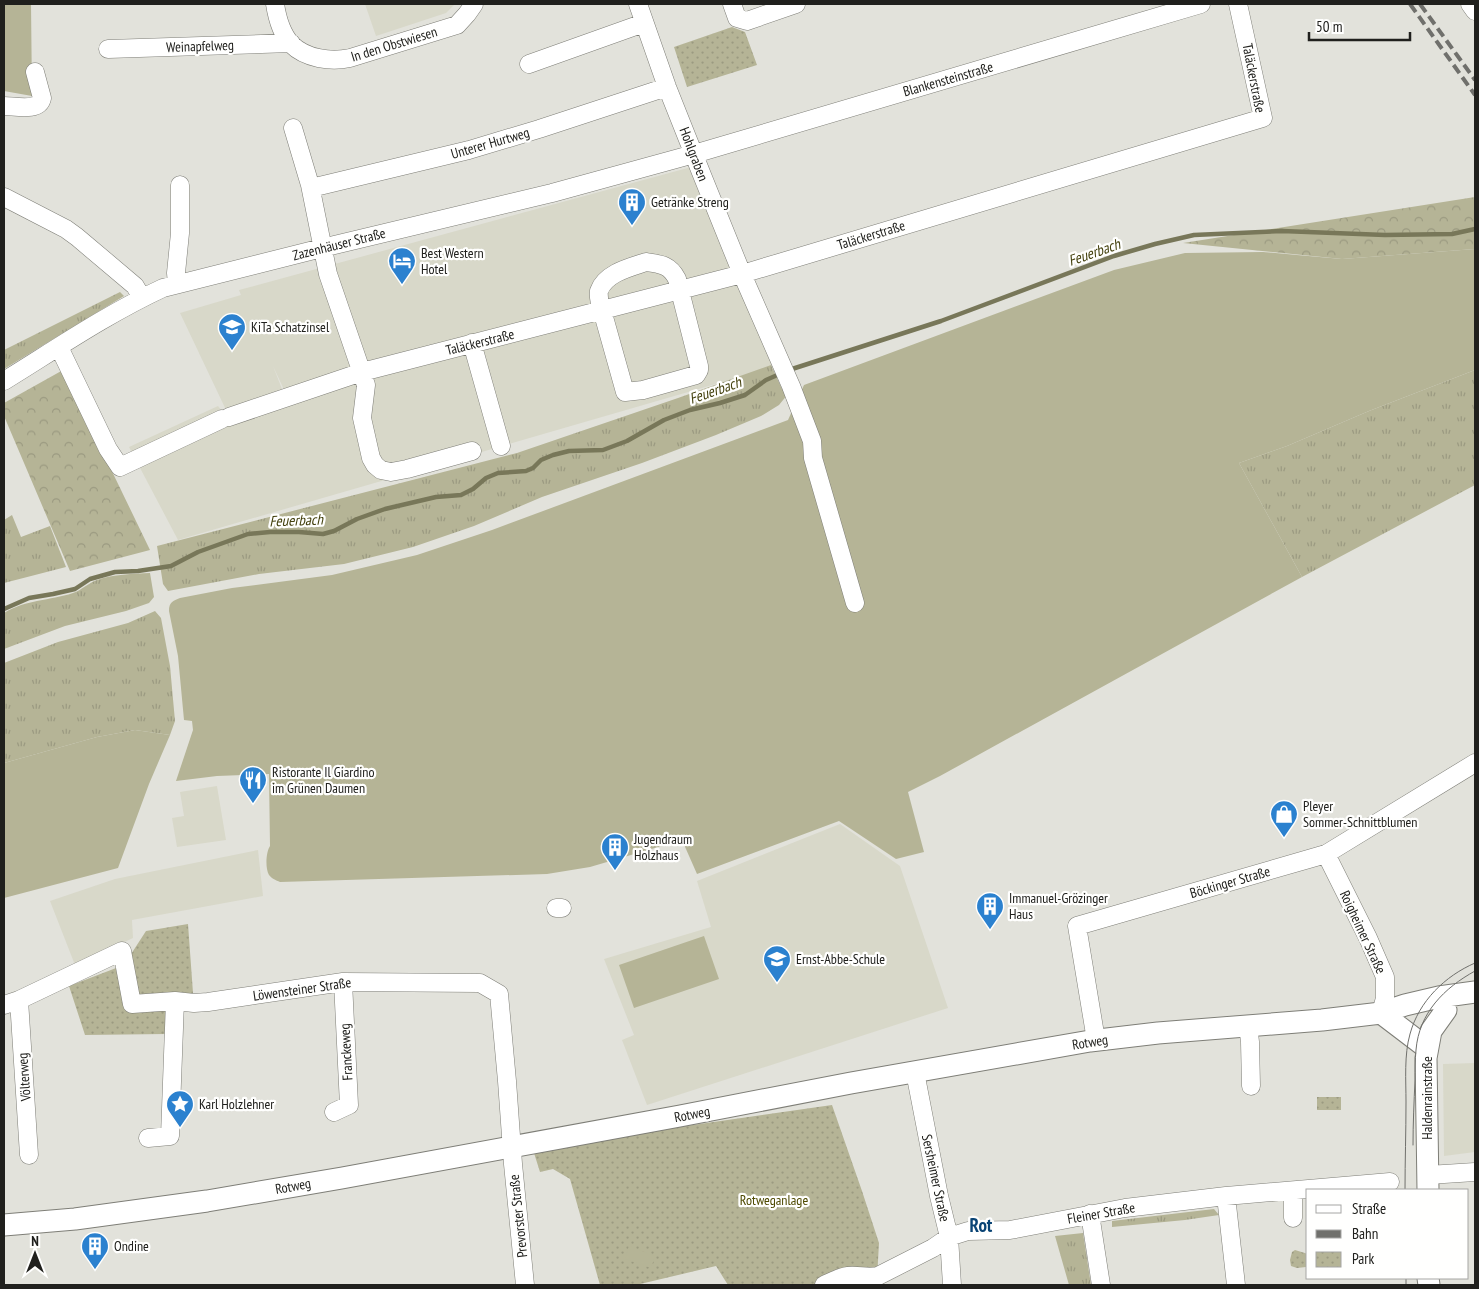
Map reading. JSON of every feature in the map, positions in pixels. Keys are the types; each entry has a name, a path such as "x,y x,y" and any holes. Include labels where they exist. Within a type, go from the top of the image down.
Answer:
{"main road":[{"name":"Rotweg","path":"4,1226 197,1203 1096,1040 1158,1032 1322,1020 1380,1013 1439,997 1475,992"},
{"name":"Rotweg","path":"1380,1013 1405,1016 1446,1010 1475,992"},
{"name":"Haldenrainstraße","path":"1428,1183 1425,1097 1427,1048 1431,1031 1446,1010"},
{"path":"1380,1013 1427,1048"}],"street":[{"path":"275,4 277,16 291,43"},
{"name":"In den Obstwiesen","path":"291,43 304,52 325,60 338,61 457,25 474,4"},
{"name":"Hohlgraben","path":"638,4 667,86 694,154 812,441 813,458 855,604"},
{"path":"732,4 737,18 747,21 796,4"},
{"name":"Blankensteinstraße","path":"694,154 1201,4"},
{"name":"Taläckerstraße","path":"59,347 108,449 120,467 225,418 362,372 742,274 1263,118 1238,4"},
{"path":"1470,4 1475,11"},
{"path":"529,64 644,23"},
{"name":"Weinapfelweg","path":"108,49 291,43"},
{"path":"4,106 30,106 39,104 42,101 35,72"},
{"name":"Unterer Hurtweg","path":"310,188 469,150 539,129 667,86"},
{"path":"294,128 310,188 328,274 366,385 362,418 375,465 381,470 391,472 472,451"},
{"name":"Zazenhäuser Straße","path":"4,381 109,316 163,288 552,193 694,154"},
{"path":"177,284 180,186"},
{"path":"4,197 66,229 77,237 135,286 142,298"},
{"path":"646,262 660,264 672,270 679,290 699,370 696,375 643,390 625,392 602,310 599,300 600,290 606,280 622,269 646,262"},
{"path":"472,343 502,446"},
{"name":"Böckinger Straße","path":"1096,1040 1077,926 1326,854 1475,763"},
{"name":"Roigheimer Straße","path":"1326,854 1368,938 1385,977 1385,998 1380,1013"},
{"name":"Löwensteiner Straße","path":"11,1002 122,951 132,1004 176,1001 208,1002 343,982 480,982 499,994 508,1080 512,1146"},
{"name":"Franckeweg","path":"334,1112 349,1105 343,982"},
{"path":"148,1138 170,1136 176,1001"},
{"name":"Völterweg","path":"11,1002 29,1156"},
{"path":"1248,1025 1250,1086"},
{"name":"Sersheimer Straße","path":"915,1072 939,1196 949,1237 952,1285"},
{"name":"Prevorster Straße","path":"512,1146 525,1285"},
{"path":"1428,1183 1475,1172"},
{"name":"Fleiner Straße","path":"1314,1189 1390,1182"},
{"name":"Fleiner Straße","path":"824,1285 843,1277 869,1278 878,1276 933,1248 949,1237 968,1232 1010,1230 1125,1208 1226,1196 1306,1190"},
{"path":"1292,1191 1293,1218"},
{"path":"1226,1196 1236,1285"},
{"path":"1090,1214 1101,1285"}],"shaded area":[{"path":"365,4 455,4 446,13 376,36"},
{"path":"695,166 788,363 178,540 129,447 218,406 225,415 286,394 273,366 282,389 227,412 180,313 241,295 239,290"},
{"path":"217,786 226,840 177,847 172,818 184,816 180,792"},
{"name":"Ernst-Abbe-Schule","path":"840,824 900,866 948,1008 647,1105 622,1040 634,1035 604,959 711,927 697,881"},
{"path":"258,850 263,896 132,920 133,938 75,965 50,901 115,879"},
{"path":"1475,1063 1475,1152 1444,1156 1443,1064"}],"green space":[{"path":"4,4 31,4 32,96 4,91"},
{"path":"732,27 745,32 757,65 687,87 674,47"},
{"path":"1475,197 1475,249 1342,259 1183,243"},
{"path":"1475,249 1475,370 1369,411 1287,446 1239,463 1302,577 908,792 924,852 896,859 839,821 697,874 682,840 590,867 547,874 280,882 270,876 267,868 267,856 270,846 269,774 217,776 176,781 193,730 192,721 184,720 178,656 169,611 172,602 180,598 232,588 332,575 417,555 492,530 788,420 804,385 1114,270 1185,253 1263,252 1342,259"},
{"path":"120,292 124,296 4,369 4,350"},
{"path":"771,365 782,389 786,389 788,394 779,405 761,416 642,463 542,497 474,526 413,547 344,564 259,574 168,591 163,584 157,546 517,453"},
{"path":"63,370 150,550 70,571 4,416 4,403"},
{"path":"1475,370 1475,485 1302,577 1239,463 1287,446 1369,411"},
{"path":"12,515 21,537 50,526 66,567 4,583 4,520"},
{"path":"150,573 154,597 149,603 126,611 65,626 4,649 4,613 13,608 73,593 103,578"},
{"path":"155,611 161,618 170,666 175,721 170,735 135,730 97,737 4,763 4,663 58,642 128,623"},
{"path":"135,730 170,735 149,784 118,868 4,898 4,763 97,737"},
{"path":"188,924 193,993 171,1019 166,1034 85,1035 69,986 124,965 146,931"},
{"path":"704,936 719,979 634,1008 619,965"},
{"path":"1317,1097 1341,1097 1341,1110 1317,1110"},
{"name":"Rotweganlage","path":"832,1105 879,1243 877,1279 873,1285 728,1285 716,1266 636,1285 600,1285 570,1179 553,1169 540,1172 534,1153 637,1133"},
{"path":"1214,1209 1219,1215 1112,1227 1112,1221"},
{"path":"1083,1233 1091,1285 1069,1285 1055,1236"},
{"path":"629,1246 655,1256 651,1268 625,1259"},
{"path":"1295,1250 1306,1253 1306,1267 1297,1268 1291,1266 1292,1252"}],"waterway":[{"name":"Feuerbach","path":"789,370 941,321 1114,256 1194,235 1282,231 1385,235 1452,234 1475,229"},
{"name":"Feuerbach","path":"4,609 29,598 75,589 90,579 115,572 171,566 198,552 248,534 270,532 323,534 385,509 436,497 461,495 473,489 486,478 498,473 526,471 533,468 541,460 553,455 569,451 603,450 627,441 664,420 690,410 745,395 766,380 782,373"}],"tram line":[{"path":"1405,1189 1406,1068 1410,1034 1420,1011 1435,991 1453,975 1475,963"},
{"path":"1413,1145 1416,1054 1422,1024 1435,1003 1453,985 1475,971"},
{"path":"1406,1279 1406,1285"}],"railway":[{"path":"1410,4 1475,95"},
{"path":"1420,4 1475,80"}],"place":[{"name":"Getränke Streng","path":"632,226"},
{"name":"Best Western Hotel","path":"402,285"},
{"name":"KiTa Schatzinsel","path":"232,351"},
{"name":"Ristorante Il Giardino im Grünen Daumen","path":"253,804"},
{"name":"Pleyer Sommer-Schnittblumen","path":"1284,838"},
{"name":"Jugendraum Holzhaus","path":"615,871"},
{"name":"Immanuel-Grözinger Haus","path":"990,930"},
{"name":"Ernst-Abbe-Schule","path":"777,983"},
{"name":"Karl Holzlehner","path":"180,1128"},
{"name":"Ondine","path":"95,1270"}],"district":[{"name":"Rot","path":"981,1225"}]}
